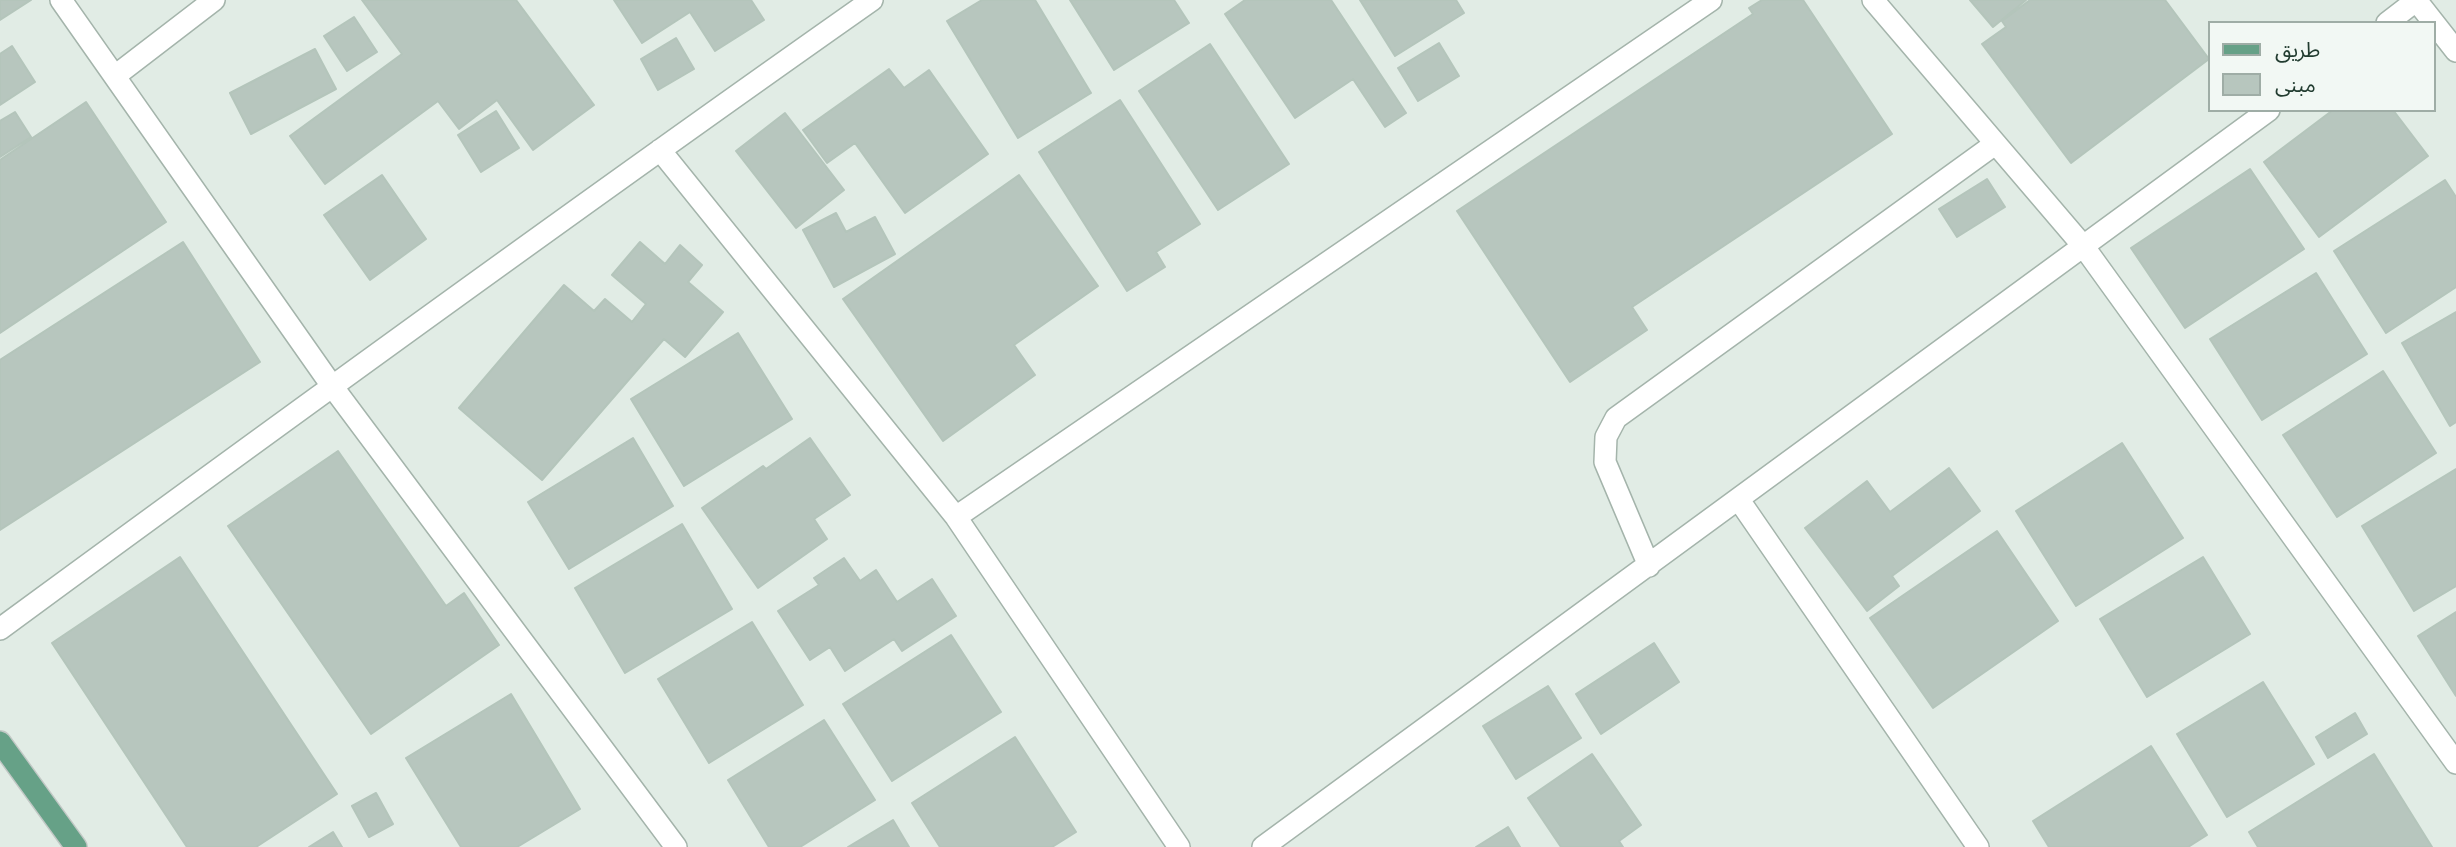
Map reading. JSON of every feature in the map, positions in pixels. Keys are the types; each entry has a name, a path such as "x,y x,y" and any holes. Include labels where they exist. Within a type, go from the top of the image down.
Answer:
{"main road":[{"path":"0,742 76,847"}],"street":[{"path":"61,0 332,386 676,847"},
{"path":"114,76 214,0"},
{"path":"0,629 660,149 873,0"},
{"path":"956,517 1711,0"},
{"path":"1873,0 2084,247 2456,763"},
{"path":"2390,21 2417,0 2433,21"},
{"path":"2435,24 2456,51"},
{"path":"1263,847 2266,112"},
{"path":"1649,566 1605,462 1606,437 1616,418 1995,144"},
{"path":"660,149 956,517 1179,847"},
{"path":"1739,500 1978,847"}],"building":[{"path":"0,0 31,0 0,20"},
{"path":"362,0 516,0 594,105 533,150 497,100 459,129 438,101 325,184 290,136 402,54"},
{"path":"614,0 751,0 764,20 715,51 690,12 642,43"},
{"path":"982,0 1035,0 1091,93 1018,138 947,21"},
{"path":"1070,0 1174,0 1189,23 1114,70"},
{"path":"1245,0 1331,0 1406,113 1385,127 1353,79 1295,118 1225,14"},
{"path":"1360,0 1456,0 1464,13 1395,56"},
{"path":"1762,0 1803,0 1892,134 1632,307 1647,330 1570,382 1457,211 1753,14 1749,8"},
{"path":"1970,0 2026,0 1993,27"},
{"path":"2030,0 2165,0 2208,60 2071,163 1982,44 2006,27 2002,21"},
{"path":"354,17 377,52 347,71 324,36"},
{"path":"676,38 694,69 658,90 641,59"},
{"path":"1439,43 1459,76 1418,101 1398,68"},
{"path":"1210,44 1289,164 1218,210 1139,91"},
{"path":"12,46 35,82 0,105 0,54"},
{"path":"315,49 336,89 251,134 230,93"},
{"path":"889,69 904,88 929,70 988,154 905,213 855,143 827,163 803,130"},
{"path":"1120,100 1200,224 1156,252 1165,267 1127,291 1039,152"},
{"path":"86,102 166,222 0,333 0,160"},
{"path":"496,111 519,148 481,172 458,135"},
{"path":"15,112 31,137 0,157 0,121"},
{"path":"2330,112 2395,112 2428,156 2319,237 2264,162"},
{"path":"785,113 844,190 796,228 736,151"},
{"path":"2250,169 2304,249 2185,328 2131,248"},
{"path":"382,175 426,239 370,280 324,215"},
{"path":"1019,175 1098,286 1014,345 1035,375 943,441 843,299"},
{"path":"1987,179 2005,207 1957,237 1939,209"},
{"path":"2445,180 2456,197 2456,287 2386,333 2334,251"},
{"path":"836,213 846,232 875,217 895,254 834,287 803,230"},
{"path":"183,242 260,362 0,530 0,360"},
{"path":"640,242 665,264 680,245 702,265 688,282 723,312 685,357 664,339 542,480 459,408 564,285 594,311 605,299 632,322 646,304 612,275"},
{"path":"2316,273 2367,354 2262,420 2210,339"},
{"path":"2456,312 2456,422 2450,426 2402,343"},
{"path":"738,333 792,419 684,486 631,399"},
{"path":"2383,371 2436,453 2337,517 2283,435"},
{"path":"633,438 673,506 569,569 528,502"},
{"path":"810,438 850,495 814,519 827,539 758,588 702,508"},
{"path":"2122,443 2183,538 2076,606 2016,511"},
{"path":"338,451 446,606 464,593 499,645 371,734 228,526"},
{"path":"1949,468 1980,511 1892,576 1899,586 1867,611 1805,528 1867,481 1890,512"},
{"path":"2456,469 2456,586 2414,611 2362,526"},
{"path":"682,524 732,609 625,673 575,588"},
{"path":"1997,531 2058,621 1933,708 1870,618"},
{"path":"180,557 337,794 256,847 187,847 52,643"},
{"path":"2203,557 2250,634 2147,697 2100,619"},
{"path":"844,558 860,581 876,570 897,602 932,579 956,616 902,651 894,639 845,671 830,647 810,660 778,611 819,585 814,578"},
{"path":"2456,612 2456,696 2418,636"},
{"path":"752,622 803,705 709,763 658,679"},
{"path":"951,635 1001,712 892,781 843,704"},
{"path":"1654,643 1679,682 1601,734 1576,694"},
{"path":"2263,682 2314,764 2227,817 2177,734"},
{"path":"1548,686 1581,738 1516,779 1483,726"},
{"path":"511,694 580,809 517,847 461,847 406,758"},
{"path":"2355,713 2367,734 2328,758 2316,737"},
{"path":"824,720 875,800 800,847 769,847 728,780"},
{"path":"1015,737 1076,832 1052,847 940,847 912,803"},
{"path":"2151,746 2207,835 2188,847 2049,847 2033,821"},
{"path":"1592,754 1641,825 1619,841 1623,847 1561,847 1528,798"},
{"path":"2374,754 2432,847 2258,847 2249,832"},
{"path":"376,793 393,824 369,837 352,806"},
{"path":"893,820 909,847 848,847"},
{"path":"1508,827 1520,847 1476,847"},
{"path":"333,832 342,847 309,847"}]}
